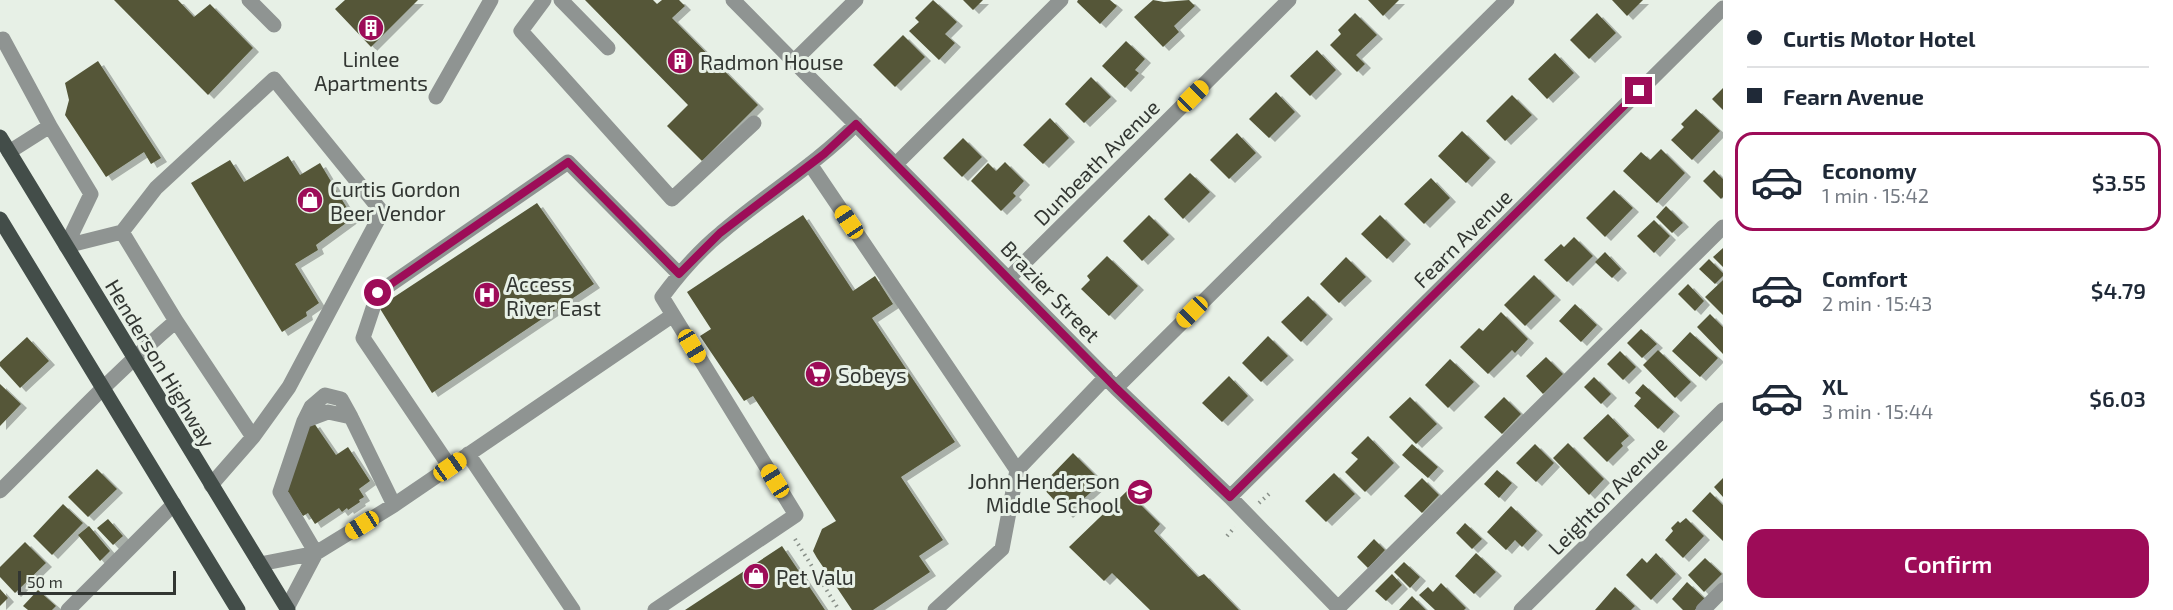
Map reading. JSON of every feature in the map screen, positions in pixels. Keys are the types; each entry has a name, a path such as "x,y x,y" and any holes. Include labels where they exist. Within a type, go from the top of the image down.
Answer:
{"main road":[{"name":"Henderson Highway","path":"0,137 288,609"},
{"path":"0,219 238,610"}],"street":[{"path":"249,0 274,25"},
{"path":"436,97 491,0"},
{"path":"544,0 520,31 672,199 754,123"},
{"path":"561,0 608,48"},
{"name":"Brazier Street","path":"733,0 1339,609"},
{"path":"794,61 856,0"},
{"path":"896,164 1061,0"},
{"name":"Dunbeath Avenue","path":"1010,278 1289,0"},
{"path":"935,610 1002,549 1017,470 1508,0"},
{"name":"Fearn Avenue","path":"1230,497 1723,8"},
{"path":"0,42 3,39 50,126 91,194 66,246"},
{"path":"66,246 122,232 156,188 274,80 382,212 289,387 253,437 211,485"},
{"path":"655,610 796,515 662,297 679,274 720,233 810,164 856,124"},
{"path":"9,152 50,126"},
{"path":"450,467 363,338 378,293 568,162 679,274"},
{"path":"810,164 1017,470"},
{"path":"1339,609 1723,227"},
{"path":"122,232 176,321 253,437"},
{"path":"260,564 316,553 394,505 673,315"},
{"path":"0,491 133,358 176,321"},
{"name":"Leighton Avenue","path":"1521,610 1723,410"},
{"path":"316,553 280,492 304,421 328,412 351,417 394,505"},
{"path":"468,454 573,610"},
{"path":"68,610 174,504"},
{"path":"288,609 316,553"},
{"path":"1703,610 1723,590"}],"path":[{"path":"1254,508 1270,493"},
{"path":"1227,536 1238,525"},
{"path":"795,538 839,610"}],"building":[{"path":"114,0 178,0 194,17 210,4 253,48 208,95"},
{"name":"Linlee Apartments","path":"345,0 418,0 371,47 335,9"},
{"name":"Radmon House","path":"585,0 653,0 657,4 662,0 679,0 685,6 672,18 758,105 702,161 667,126 688,105"},
{"path":"933,0 957,22 945,34 955,43 939,60 909,31 919,22 915,18"},
{"path":"963,0 983,0 973,10"},
{"path":"1078,0 1110,0 1117,6 1100,24 1077,2"},
{"path":"1153,0 1164,2 1189,0 1195,6 1174,26 1179,32 1163,47 1134,17"},
{"path":"1368,0 1399,0 1383,16"},
{"path":"1612,0 1643,0 1627,16"},
{"path":"1355,13 1377,35 1356,55 1365,64 1357,72 1330,45 1341,34 1338,30"},
{"path":"1597,13 1616,33 1589,59 1570,40"},
{"path":"903,35 925,57 895,87 873,65"},
{"path":"1126,41 1145,59 1135,70 1139,73 1125,88 1102,66"},
{"path":"1317,50 1336,70 1310,96 1290,76"},
{"path":"1555,53 1574,73 1547,99 1528,79"},
{"path":"98,61 161,158 151,164 144,152 106,177 65,115 69,100 65,83"},
{"path":"1091,77 1111,97 1084,123 1065,104"},
{"path":"1723,88 1723,110 1712,99"},
{"path":"1276,92 1295,112 1269,138 1249,119"},
{"path":"1512,95 1532,115 1505,141 1486,121"},
{"path":"1696,109 1720,131 1692,160 1671,140 1684,127 1681,124"},
{"path":"1050,118 1069,138 1043,164 1023,145"},
{"path":"1462,131 1490,158 1466,183 1438,156"},
{"path":"1237,133 1256,153 1229,179 1210,160"},
{"path":"963,138 982,157 962,177 943,158"},
{"path":"1661,149 1685,173 1657,203 1623,171 1641,152 1650,160"},
{"path":"288,156 300,175 320,163 353,218 316,245 318,250 295,264 319,303 306,312 307,316 282,332 191,183 230,160 244,182"},
{"path":"1005,162 1024,181 1013,193 1016,196 1001,211 971,181 988,163 996,171"},
{"path":"1714,170 1723,179 1721,199 1703,181"},
{"path":"1190,173 1210,192 1183,219 1164,199"},
{"path":"1431,178 1450,198 1424,224 1404,204"},
{"path":"1614,190 1633,208 1605,237 1586,218"},
{"name":"Access River East","path":"537,203 594,284 432,393 379,307"},
{"path":"1666,206 1683,223 1672,233 1656,217"},
{"name":"Sobeys","path":"803,215 853,291 875,276 893,304 872,318 955,442 901,477 943,540 919,556 930,572 873,610 852,610 817,558 813,551 822,529 836,521 753,396 744,401 700,336 711,329 687,292"},
{"path":"1149,215 1169,235 1142,261 1123,241"},
{"path":"1380,215 1405,240 1387,259 1361,234"},
{"path":"1654,220 1670,236 1654,253 1637,236"},
{"path":"1574,237 1593,256 1567,282 1544,260 1561,244 1564,247"},
{"path":"1723,248 1723,267 1713,257"},
{"path":"1605,252 1621,269 1612,278 1595,262"},
{"path":"1107,256 1138,286 1109,316 1081,289 1090,280 1087,276"},
{"path":"1346,257 1366,277 1339,303 1320,284"},
{"path":"1709,259 1723,273 1715,284 1699,269"},
{"path":"1534,275 1555,296 1525,326 1504,305"},
{"path":"1723,280 1723,315 1705,297"},
{"path":"1688,284 1704,301 1695,311 1678,294"},
{"path":"1308,296 1327,315 1301,342 1281,322"},
{"path":"1575,304 1597,325 1581,342 1559,321"},
{"path":"1501,312 1528,339 1515,353 1512,350 1488,374 1460,347 1479,328 1483,331"},
{"path":"1710,314 1723,327 1723,354 1697,327"},
{"path":"1641,329 1657,344 1642,358 1627,343"},
{"path":"1690,332 1718,358 1700,377 1672,351"},
{"path":"1268,336 1288,356 1261,382 1242,363"},
{"path":"27,337 49,361 20,388 0,366 0,362"},
{"path":"1658,350 1691,382 1675,398 1643,365"},
{"path":"1620,351 1636,367 1623,380 1607,364"},
{"path":"1546,357 1563,374 1543,394 1526,376"},
{"path":"1450,359 1474,382 1448,408 1425,385"},
{"path":"1229,376 1248,396 1222,422 1202,403"},
{"path":"1594,377 1611,394 1601,404 1584,387"},
{"path":"0,384 21,404 0,426"},
{"path":"1643,384 1674,412 1658,429 1634,406 1641,398 1635,393"},
{"path":"1410,397 1437,424 1416,444 1389,417"},
{"path":"1504,397 1521,414 1502,434 1484,417"},
{"path":"1608,414 1629,436 1621,443 1623,446 1607,462 1583,438"},
{"path":"314,423 336,455 348,447 370,481 359,489 364,497 359,500 360,502 342,512 339,508 315,524 308,513 303,516 285,489 308,427"},
{"path":"1368,436 1394,463 1365,492 1345,472 1358,459 1351,453"},
{"path":"1568,443 1604,479 1589,495 1553,458"},
{"path":"1412,444 1438,467 1428,478 1402,455"},
{"path":"1535,444 1554,463 1536,482 1516,463"},
{"path":"1073,453 1102,482 1067,514 1041,486"},
{"path":"97,469 117,489 88,517 68,497"},
{"path":"1497,470 1512,483 1499,498 1484,484"},
{"path":"1334,473 1355,494 1326,522 1305,501"},
{"path":"1422,478 1439,495 1422,513 1404,496"},
{"path":"1723,478 1723,497 1714,487"},
{"path":"1127,491 1160,524 1154,531 1198,577 1204,574 1239,610 1150,610 1112,573 1104,581 1069,547"},
{"path":"1710,492 1723,505 1723,541 1692,511"},
{"path":"63,504 83,523 52,555 33,536"},
{"path":"1511,506 1537,531 1522,547 1515,540 1506,550 1487,532"},
{"path":"1686,518 1704,536 1683,558 1665,540 1673,531 1671,528 1678,521 1680,523"},
{"path":"108,519 123,536 113,545 97,528"},
{"path":"1465,523 1482,539 1472,549 1456,533"},
{"path":"89,526 110,551 100,561 78,535"},
{"path":"1374,539 1385,550 1368,568 1357,557"},
{"path":"25,542 46,563 15,593 0,577 0,567"},
{"path":"782,546 825,610 685,610"},
{"path":"1476,553 1496,572 1474,594 1455,576"},
{"path":"1656,553 1676,574 1651,600 1626,575 1642,558 1647,563"},
{"path":"1705,558 1722,574 1704,592 1688,575"},
{"path":"1404,562 1420,577 1410,588 1394,572"},
{"path":"1392,574 1402,585 1386,601 1375,591"},
{"path":"1687,582 1705,599 1695,610 1683,610 1672,599"},
{"path":"1441,583 1466,608 1464,610 1435,610 1419,595 1428,587 1433,592"},
{"path":"1615,587 1635,606 1631,610 1595,610"},
{"path":"0,589 8,598 0,606"},
{"path":"38,590 56,606 52,610 28,610 23,606"},
{"path":"1412,596 1426,610 1399,610"}],"place":[{"name":"Linlee Apartments","path":"371,28"},
{"name":"Radmon House","path":"680,61"},
{"name":"Curtis Gordon Beer Vendor","path":"310,200"},
{"name":"Access River East","path":"487,295"},
{"name":"Sobeys","path":"818,374"},
{"name":"John Henderson Middle School","path":"1140,492"},
{"name":"Pet Valu","path":"756,576"}],"route":[{"path":"378,293 568,162 679,274 720,233 824,154 856,124 1116,388 1230,497 1639,91"}]}
